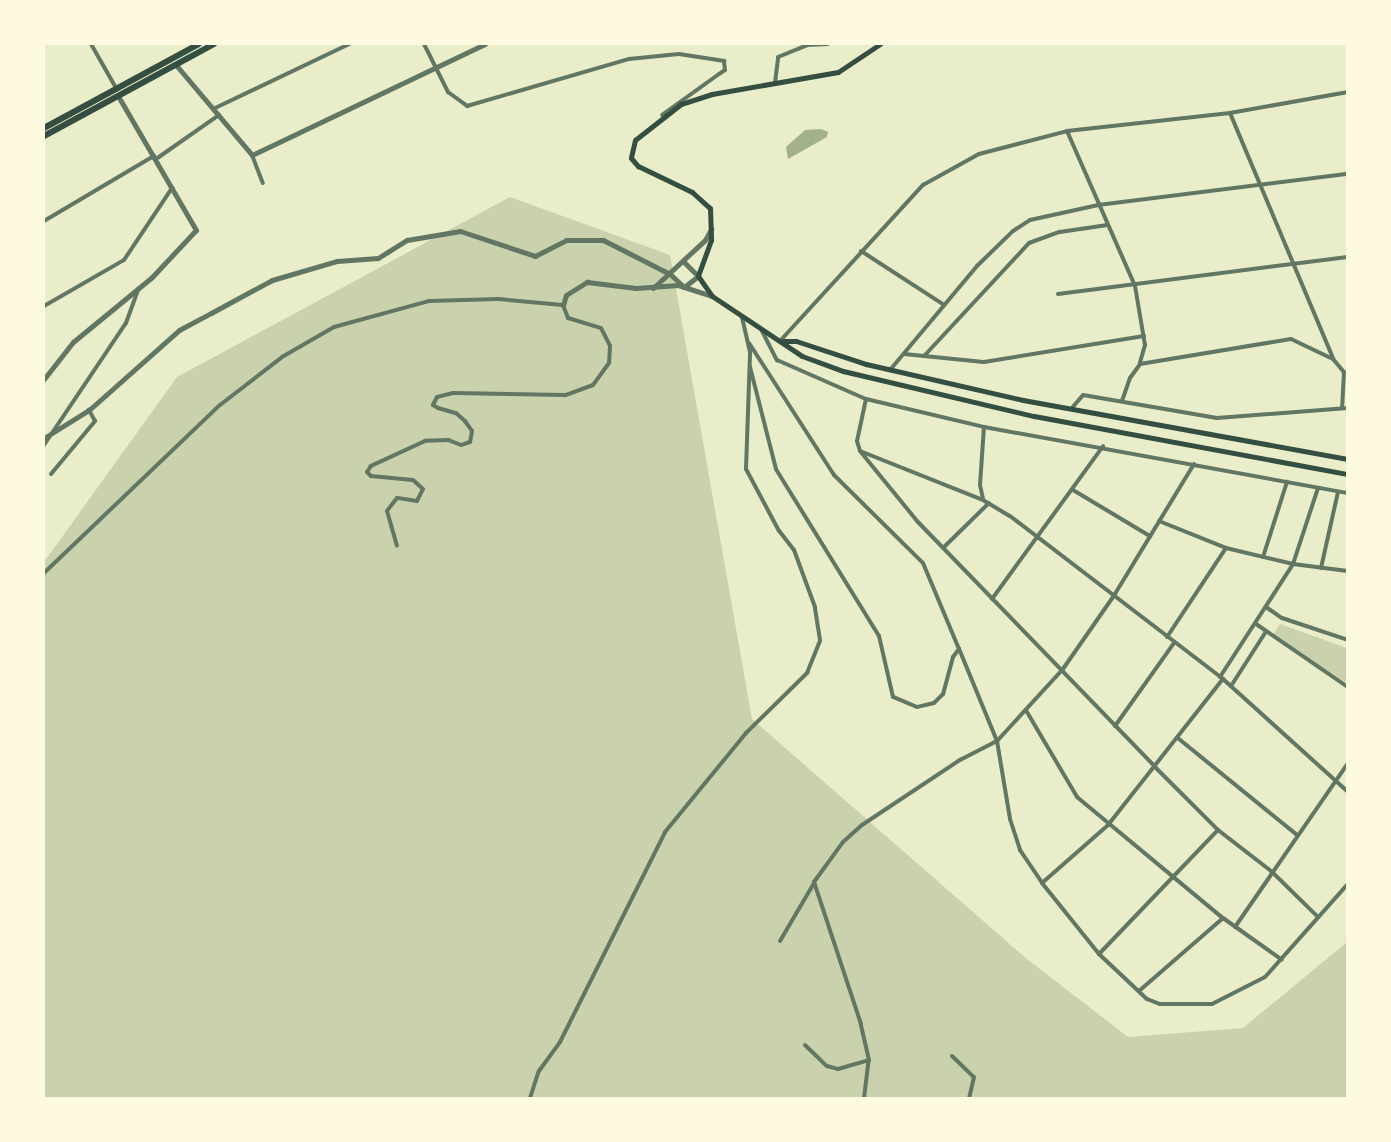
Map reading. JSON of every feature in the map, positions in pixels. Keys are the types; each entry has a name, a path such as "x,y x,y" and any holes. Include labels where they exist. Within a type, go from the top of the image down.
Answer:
{"main road":[{"path":"44,128 199,44"},
{"path":"44,136 214,44"},
{"path":"880,44 838,72 702,96 662,115 635,140 631,158 649,173 703,201 710,208 712,228 698,276 712,296 741,312 762,330 802,356 890,383 1034,416 1347,474"},
{"path":"780,341 796,341 890,370 1071,409 1347,459"}],"street":[{"path":"92,44 116,88"},
{"path":"213,109 349,44"},
{"path":"424,44 452,97 467,106 475,106 551,80 629,59 680,54 724,61 724,69 719,75 662,115"},
{"path":"252,155 485,44"},
{"path":"775,84 778,57 807,45 828,44"},
{"path":"176,65 252,155 263,183"},
{"path":"780,341 923,185 947,170 1009,144 1066,131 1230,113 1347,92"},
{"path":"44,380 73,342 139,288 196,230 118,96"},
{"path":"1230,113 1333,359"},
{"path":"44,221 155,158 219,115"},
{"path":"1066,131 1135,286 1144,336 1140,364 1130,378 1122,401"},
{"path":"890,370 944,304 1012,231 1045,215 1098,205 1347,174"},
{"path":"44,306 124,260 173,188"},
{"path":"925,356 1029,243 1060,232 1107,225"},
{"path":"652,288 683,261 712,228"},
{"path":"46,436 89,410 179,330 272,280 337,261 378,258 407,240 460,231 535,256 566,240 603,240 670,274 684,287"},
{"path":"861,251 944,304"},
{"path":"1058,294 1135,286 1347,257"},
{"path":"683,261 698,276 684,287"},
{"path":"397,546 387,511 397,498 417,501 423,489 412,480 371,476 368,472 377,463 425,441 448,440 461,445 470,442 469,427 456,413 433,405 437,397 453,393 565,395 593,385 603,375 610,354 606,335 591,323 568,318 562,305 566,295 587,282 652,288 684,287 712,296"},
{"path":"44,445 46,436 126,323 139,288"},
{"path":"44,573 220,405 316,335 429,301 498,299 562,305"},
{"path":"741,312 750,366 776,469 879,636 893,697 917,707 939,700 959,649"},
{"path":"762,330 777,360 866,399 984,427 1103,446 1347,493"},
{"path":"903,354 984,362 1144,336"},
{"path":"747,339 834,475 923,563 997,741 1010,819 1020,850 1042,884 1099,954 1139,992 1160,1004 1212,1004 1265,977 1347,884"},
{"path":"1071,409 1083,395 1217,418 1345,408 1346,371 1333,359 1291,339 1140,364"},
{"path":"530,1098 539,1071 560,1042 665,832 746,733 807,673 816,653 819,627 797,560 746,469 750,366"},
{"path":"866,399 857,441 860,451 942,548 1063,669 1115,726 1218,830 1271,871 1318,917"},
{"path":"51,474 95,421 89,410"},
{"path":"983,500 980,485 984,427"},
{"path":"992,599 1103,446"},
{"path":"860,451 983,500 1039,537 1113,597 1222,678 1347,792"},
{"path":"780,941 814,882 843,842 862,825 960,760 997,741 1027,712 1063,669 1113,597 1194,464"},
{"path":"1263,557 1287,482"},
{"path":"1042,884 1108,825 1179,739 1222,678 1293,564 1318,488"},
{"path":"1073,490 1150,536"},
{"path":"1321,568 1338,492"},
{"path":"942,548 989,503"},
{"path":"1159,521 1226,548 1293,564 1347,571"},
{"path":"1167,637 1226,548"},
{"path":"1266,607 1282,618 1347,640"},
{"path":"1256,624 1265,633 1347,687"},
{"path":"1231,686 1265,633"},
{"path":"1115,726 1174,643"},
{"path":"1027,712 1068,787 1108,825 1174,879 1234,927 1282,960"},
{"path":"1179,739 1297,835"},
{"path":"1234,927 1347,763"},
{"path":"1099,954 1174,879 1218,830"},
{"path":"814,882 869,1060 864,1098"},
{"path":"1139,992 1223,918"},
{"path":"805,1044 827,1066 838,1069 869,1060"},
{"path":"952,1056 974,1077 969,1098"}],"shaded area":[{"path":"821,129 828,132 827,137 788,159 786,147 805,130"},
{"path":"510,197 670,255 752,719 1027,959 1128,1037 1243,1028 1347,942 1347,1098 44,1098 44,562 177,377"},
{"path":"1280,624 1347,648 1347,683 1273,635"}]}
